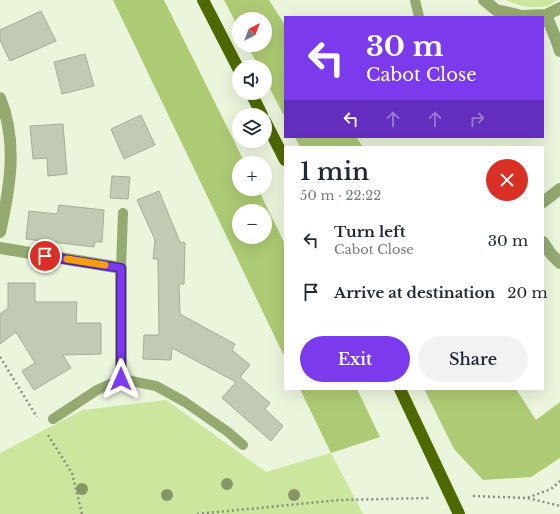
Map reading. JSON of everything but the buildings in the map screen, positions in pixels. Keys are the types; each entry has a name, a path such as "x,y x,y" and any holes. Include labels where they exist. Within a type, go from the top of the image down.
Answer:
{"main road":[{"path":"203,0 234,60"},
{"path":"272,135 284,158"},
{"path":"400,390 459,514"}],"street":[{"path":"484,0 496,10 522,16 546,15 560,8"},
{"path":"546,15 560,51"},
{"path":"0,98 6,112 8,123 11,149 11,173 0,232"},
{"path":"544,201 560,189"},
{"path":"544,244 551,254 560,263"},
{"path":"0,248 121,268 121,379"}],"lane":[{"path":"415,0 419,16"},
{"path":"121,268 123,213"},
{"path":"53,419 97,390 121,379 156,386 185,402 228,432 243,445"}],"path":[{"path":"527,498 551,489 560,480"},
{"path":"473,496 527,498 560,506"},
{"path":"198,514 340,500 429,498"}],"green space":[{"path":"113,0 164,0 232,137 232,148 238,148 242,156 232,156 232,196 261,196 265,204 232,204 232,244 272,244 272,218 284,242 284,356"},
{"path":"224,0 269,0 284,23 284,116 272,93 272,60 255,60 251,52 272,52 272,12 232,12 232,15"},
{"path":"506,0 557,0 547,6 531,7"},
{"path":"296,138 357,138 362,146 300,146"},
{"path":"300,390 357,390 380,437 331,453"},
{"path":"424,390 517,390 536,420 560,402 560,458 531,477 483,480 454,449"},
{"path":"166,400 266,472 331,453 363,514 0,514 0,453 83,410"}],"slow traffic":[{"path":"67,259 105,265"}],"route":[{"path":"45,256 121,268 121,379"}]}
